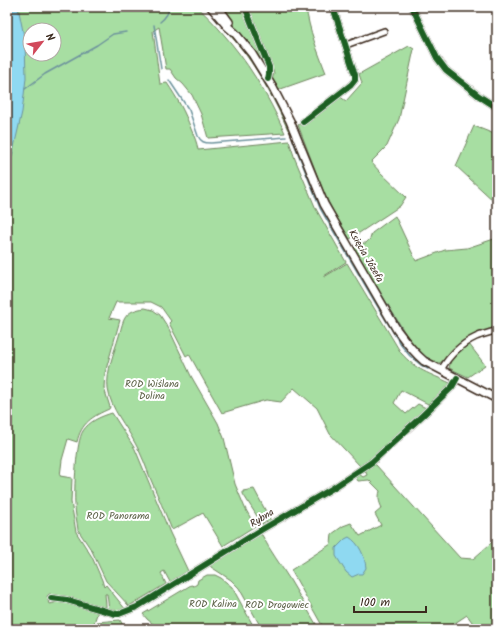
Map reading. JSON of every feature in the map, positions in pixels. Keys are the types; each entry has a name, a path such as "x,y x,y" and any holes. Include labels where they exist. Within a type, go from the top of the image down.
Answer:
{"main road":[{"name":"Księcia Józefa","path":"211,7 252,54 278,96 324,204 397,330 414,353 424,360 497,399"},
{"name":"Księcia Józefa","path":"218,7 235,33"}],"street":[{"name":"Księcia Józefa","path":"245,7 269,67 268,79"},
{"path":"303,122 351,85 355,80 355,75 346,45 333,7"},
{"path":"412,7 437,58 446,70 479,96 497,107"},
{"path":"346,45 384,31"},
{"path":"441,370 454,353 463,345 477,337 497,330"},
{"name":"Rybna","path":"51,598 67,600 116,614 137,606 333,488 372,462 452,387 457,378"}],"green space":[{"path":"18,7 197,7 219,29 239,53 256,78 285,133 208,138 201,114 192,95 176,78 170,69 166,69 159,27 153,31 160,84 167,83 177,100 189,123 198,150 289,141 316,209 346,262 324,277 347,263 401,353 418,368 450,383 450,385 428,404 401,390 394,403 406,414 418,404 426,408 370,459 360,466 330,434 317,408 294,388 281,402 266,400 222,413 189,354 186,356 169,323 171,321 161,307 151,302 116,302 109,318 120,320 105,373 104,388 110,407 88,421 81,430 77,442 68,439 62,460 60,476 72,478 71,502 76,532 92,557 104,587 106,585 126,610 115,612 109,610 107,594 105,594 106,607 102,609 49,594 47,596 49,604 62,601 98,611 92,629 7,629 7,163 22,57 22,62 62,62 62,22 22,22 22,31"},
{"path":"222,7 242,7 266,68 264,68 237,31"},
{"path":"248,7 306,7 307,16 317,49 326,73 278,90 272,80 274,73"},
{"path":"211,11 218,17 255,64 270,88 291,131 288,130 279,110 251,61 210,12"},
{"path":"409,46 414,49 399,119 387,146 371,162 406,197 400,206 350,239 324,193 298,125 339,96 346,101 362,83 359,74"},
{"path":"474,126 497,135 497,206 496,203 456,166"},
{"path":"395,216 416,261 445,250 467,248 497,238 497,328 468,338 437,364 422,355 407,336 354,248 360,243 366,243 370,239 372,233"},
{"name":"ROD Wiślana Dolina","path":"145,308 153,310 160,315 169,329 191,376 218,423 224,438 235,484 245,508 255,526 223,546 203,513 172,530 140,452 112,404 108,389 109,369 124,320 129,313"},
{"path":"469,344 485,365 468,377 449,368 451,360"},
{"name":"ROD Panorama","path":"112,413 135,449 170,533 188,571 170,582 164,571 161,573 166,584 129,606 106,581 92,551 78,530 75,511 76,466 81,436 86,427 92,422 100,417"},
{"path":"373,464 376,465 460,558 473,559 497,538 497,629 477,629 467,615 446,629 324,629 291,570 331,544 332,534 343,526 351,523 360,536 381,525 375,514 382,508 379,500 380,491 369,480 358,481 355,476 359,474 363,477 367,475 365,470"},
{"path":"254,489 271,521 268,523 266,521 262,524 243,494 243,491"},
{"name":"ROD Drogowiec","path":"258,534 262,535 319,629 262,629 239,588 231,580 211,567 210,565 213,562"},
{"name":"ROD Kalina","path":"207,575 215,575 232,587 255,629 159,629 143,614 191,585 194,586 197,584 198,580"},
{"path":"120,620 125,629 95,629 97,622"}],"water":[{"path":"7,7 18,7 22,26 22,62 26,62 26,78 22,112 7,172"},
{"path":"349,537 361,550 366,568 362,574 352,577 346,572 336,556 336,548"}],"waterway":[{"path":"160,22 164,19 169,7"},
{"path":"154,25 161,69"},
{"path":"25,89 45,74 97,45 113,34 126,32"},
{"path":"169,80 189,110 198,136 203,142 211,143 286,137"},
{"path":"295,124 323,193 349,239"},
{"path":"292,136 320,208 401,345 410,356 428,369"},
{"path":"353,247 405,335"},
{"path":"416,348 424,356 435,363"},
{"path":"452,371 460,375"}],"cycle path":[{"path":"245,7 269,67 268,79"},
{"path":"303,122 351,85 355,80 355,75 333,7"},
{"path":"412,7 437,58 446,70 479,96 497,107"},
{"path":"51,598 67,600 116,614 137,607 261,530 333,488 372,462 452,387 457,378"}]}
